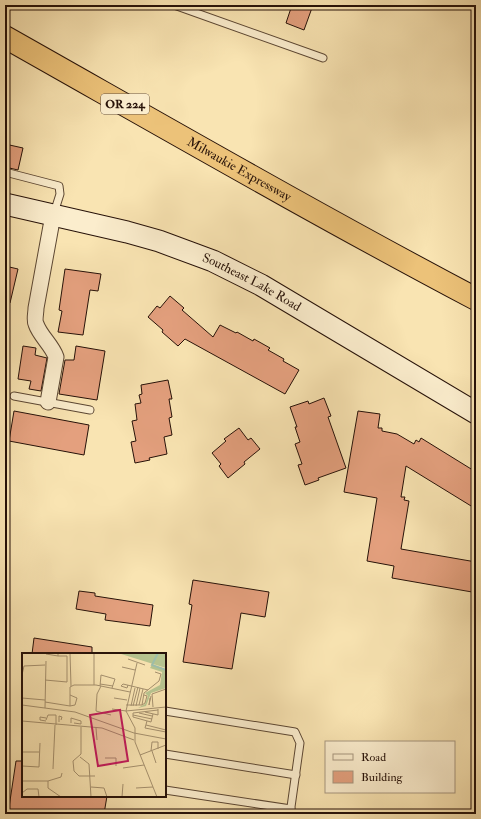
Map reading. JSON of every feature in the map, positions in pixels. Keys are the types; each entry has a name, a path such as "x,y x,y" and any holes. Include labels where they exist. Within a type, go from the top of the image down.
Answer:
{"highway":[{"name":"Milwaukie Expressway","path":"5,37 476,299"}],"street":[{"name":"Southeast Lake Road","path":"5,204 160,241 213,261 261,285 476,413"},
{"path":"48,402 56,357 54,351 36,324 36,308 54,215"}],"lane":[{"path":"174,5 323,58"},
{"path":"5,172 59,186 60,194 54,215"},
{"path":"14,396 90,410"},
{"path":"166,711 295,732 300,744 290,811 166,790"},
{"path":"166,754 296,775"}],"building":[{"path":"292,5 313,5 304,30 286,23"},
{"path":"5,144 23,148 18,170 5,167"},
{"path":"5,266 18,269 10,303 5,302"},
{"path":"65,269 101,274 98,291 90,290 83,335 58,332 62,311 59,310"},
{"path":"170,296 184,308 182,310 213,337 220,325 253,341 254,339 270,348 268,350 299,370 285,394 185,339 178,346 148,317 157,306 160,308"},
{"path":"23,346 36,348 35,355 47,358 41,391 29,389 31,381 18,379"},
{"path":"76,346 105,351 97,400 59,394 65,360 74,360"},
{"path":"168,380 172,399 169,399 172,417 169,418 172,435 164,437 167,454 135,463 131,442 136,441 132,421 137,420 135,404 141,403 139,395 142,394 141,385"},
{"path":"324,398 331,416 328,417 346,468 318,478 319,480 305,485 298,465 302,464 295,444 300,442 295,427 297,427 290,407 308,401 309,404"},
{"path":"14,411 89,425 84,455 9,441"},
{"path":"358,411 380,414 378,428 382,428 382,431 397,434 414,444 416,440 419,442 421,438 476,472 476,509 406,466 401,497 405,497 404,500 409,501 401,549 476,562 476,583 473,583 472,592 392,578 394,566 367,561 377,498 344,492"},
{"path":"239,428 248,440 251,438 260,449 228,478 219,466 221,464 212,453 226,441 224,439"},
{"path":"193,580 269,592 265,617 241,613 232,669 183,662 192,605 189,604"},
{"path":"79,591 95,593 95,596 153,605 150,626 105,620 106,614 76,609"},
{"path":"34,638 92,647 92,653 32,653"},
{"path":"16,761 22,761 22,797 107,797 104,814 8,814"}]}
